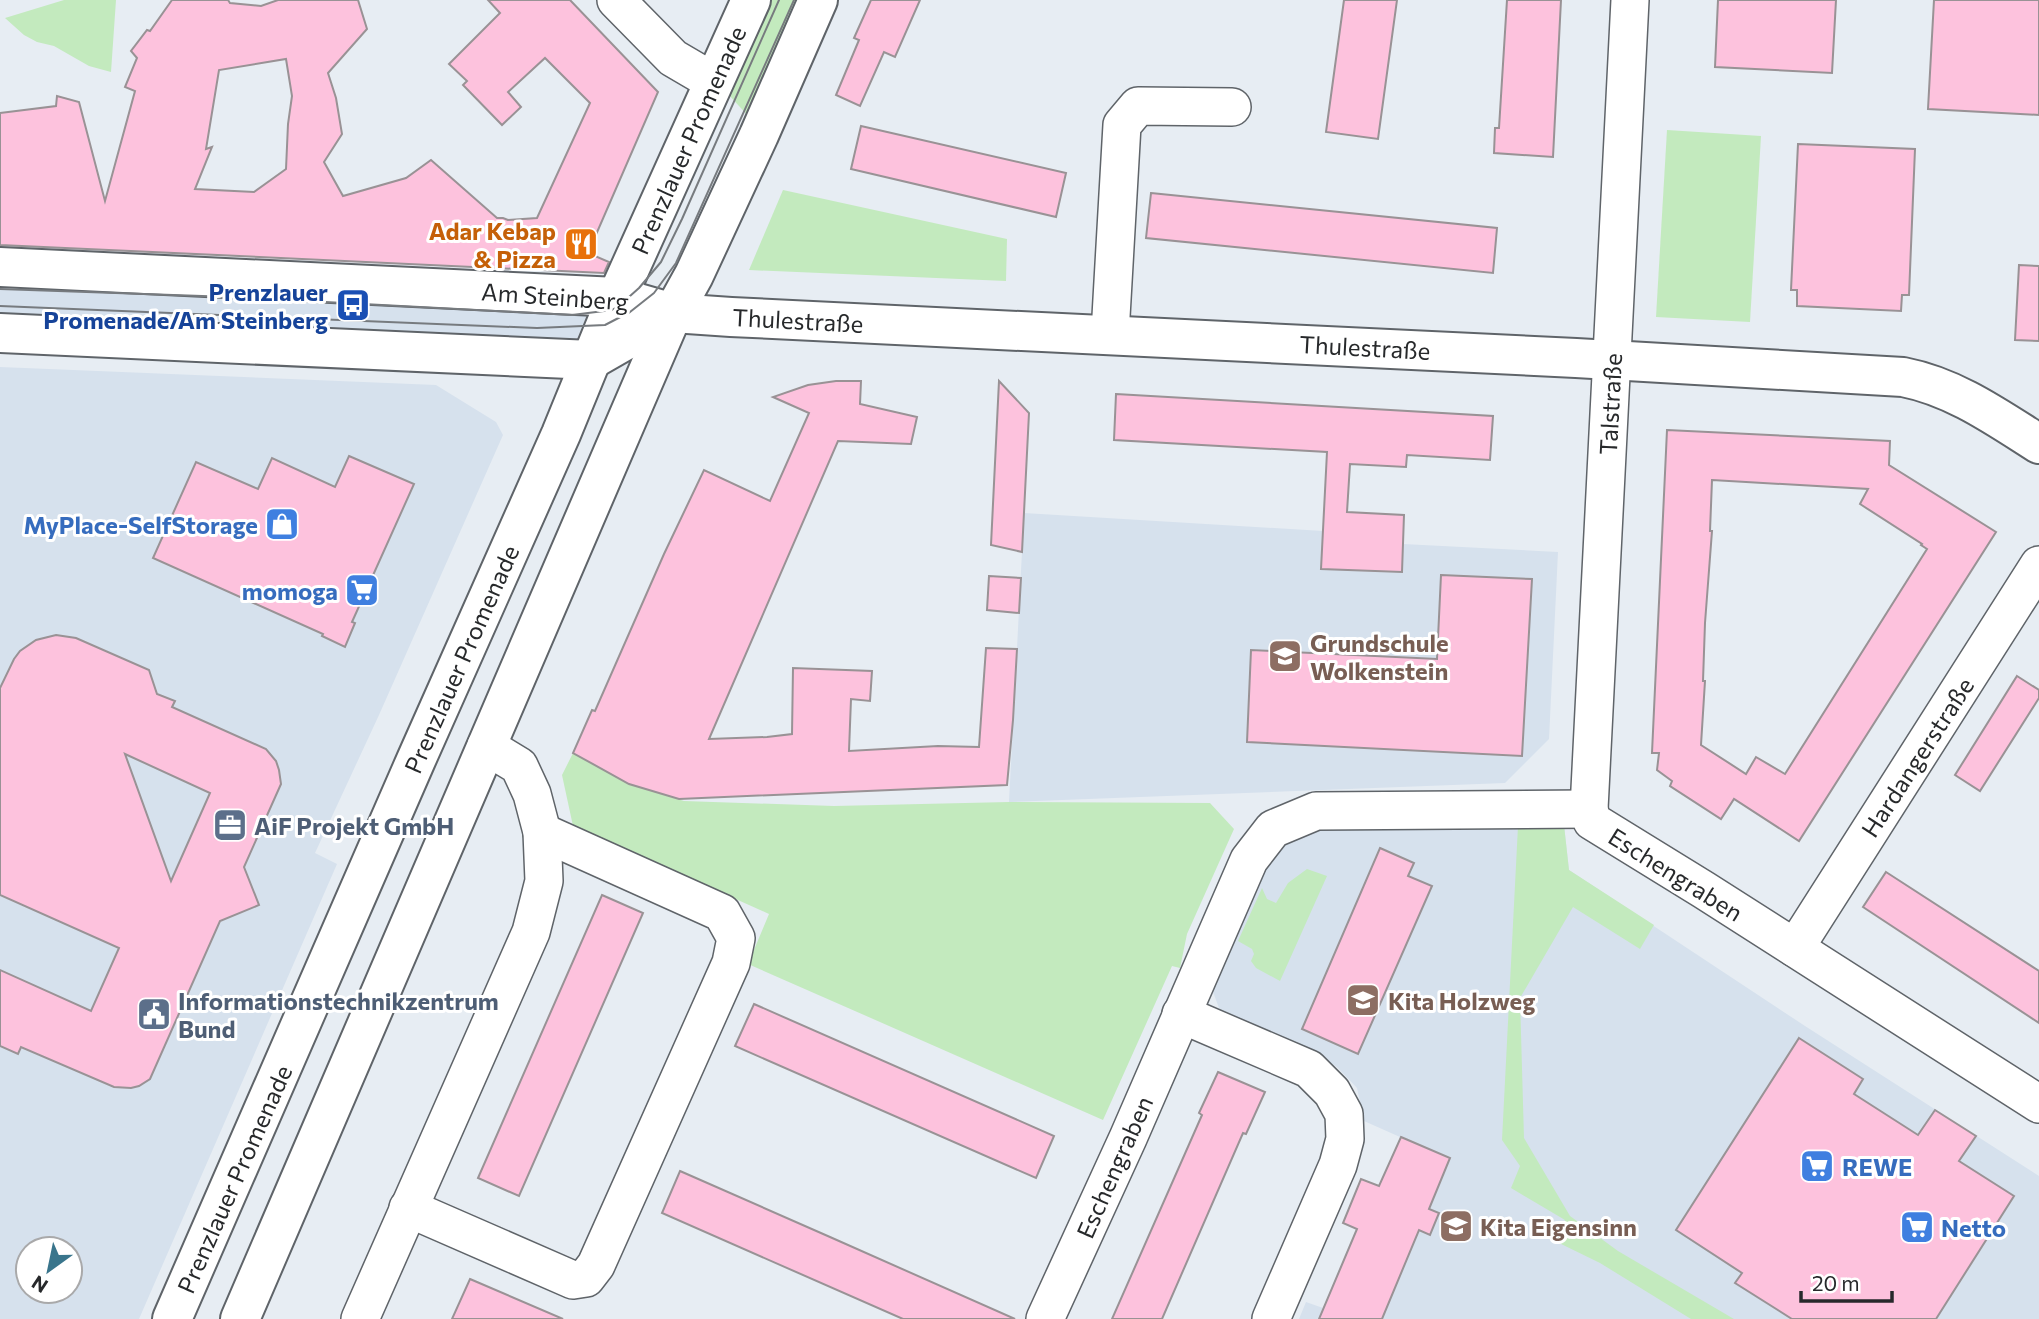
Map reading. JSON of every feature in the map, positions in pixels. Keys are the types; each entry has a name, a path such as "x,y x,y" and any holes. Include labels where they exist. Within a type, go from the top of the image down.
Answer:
{"main road":[{"name":"Prenzlauer Promenade","path":"172,1319 561,435 617,297 751,0"},
{"path":"240,1319 673,313 694,275 818,0"},
{"name":"Am Steinberg","path":"0,267 617,297 673,313"},
{"name":"Am Steinberg","path":"591,360 673,313"},
{"name":"Thulestraße","path":"673,313 1868,374 1912,379 1958,394 2039,444"},
{"path":"0,333 591,360"},
{"path":"314,996 370,1020"}],"street":[{"path":"616,0 673,58 715,82"},
{"name":"Talstraße","path":"1589,808 1630,0"},
{"path":"1110,334 1122,125 1138,106 1232,107"},
{"name":"Hardangerstraße","path":"1795,948 2039,565"},
{"path":"360,1319 531,932 544,881 542,832 532,794 519,766 486,746"},
{"name":"Eschengraben","path":"1045,1319 1128,1138 1249,860 1273,830 1316,811 1589,808 1592,821 2039,1104"},
{"path":"408,1209 573,1280 586,1279 596,1265 731,964 736,938 722,913 542,832"},
{"path":"1181,1014 1309,1069 1332,1092 1344,1114 1345,1139 1338,1165 1271,1319"}],"shaded area":[{"path":"0,275 593,301 577,339 0,316"},
{"path":"0,367 436,385 496,422 503,435 315,853 337,864 139,1319 0,1319"},
{"name":"Grundschule Wolkenstein","path":"1024,513 1323,531 1322,569 1401,572 1403,544 1558,552 1549,739 1505,783 1009,802"},
{"path":"1564,825 1569,870 2039,1176 2039,1319 1299,1319 1306,1302 1323,1308 1356,1229 1343,1223 1361,1179 1380,1186 1400,1137 1364,1121 1357,1088 1337,1067 1316,1054 1230,1018 1219,1008 1213,992 1214,979 1258,882 1281,846 1314,830"}],"green space":[{"path":"64,0 116,0 111,72 89,66 54,46 37,42 24,35 5,18"},
{"path":"770,0 802,0 750,118 728,94"},
{"path":"1667,130 1761,136 1750,322 1656,317"},
{"path":"783,190 1007,239 1006,281 749,270"},
{"path":"573,753 629,784 684,801 834,806 1009,802 1210,803 1234,829 1187,934 1180,968 1172,966 1103,1120 748,964 769,914 573,826 562,775"},
{"path":"1564,825 1569,870 1654,925 1640,949 1573,907 1520,998 1524,1138 1570,1216 1618,1251 1734,1319 1691,1319 1600,1263 1557,1242 1565,1220 1511,1188 1520,1166 1502,1140 1518,826"},
{"path":"1307,869 1327,876 1280,981 1256,968 1251,961 1254,954 1252,949 1238,941 1262,888 1267,899 1276,903 1288,883"}],"building":[{"path":"172,0 228,0 230,3 261,6 278,0 358,0 367,29 328,73 336,98 342,134 324,162 343,196 406,178 431,160 497,218 537,218 590,103 545,58 508,92 521,107 502,125 463,85 467,81 449,64 500,13 488,0 570,0 658,92 588,253 609,262 604,273 0,245 0,113 56,106 57,96 79,102 105,201 135,91 125,87 137,58 131,51 147,30 150,31","holes":["286,59 292,96 286,169 254,192 195,189 212,147 206,149 219,70"]},
{"path":"871,0 920,0 895,57 884,52 860,106 836,95 859,40 854,38"},
{"path":"1344,0 1397,0 1378,139 1326,132"},
{"path":"1507,0 1561,0 1553,157 1494,153 1495,128 1499,128"},
{"path":"1718,0 1836,0 1832,73 1715,67"},
{"path":"1934,0 2039,0 2039,115 1928,109"},
{"path":"861,126 1066,173 1056,217 851,169"},
{"path":"1798,144 1915,149 1909,295 1902,295 1901,311 1797,306 1797,290 1791,290"},
{"path":"1151,193 1497,228 1493,273 1146,238"},
{"path":"2019,265 2039,266 2039,341 2015,340"},
{"path":"861,381 860,404 917,417 911,444 838,441 709,739 792,734 793,668 872,671 870,701 851,699 849,751 938,746 979,747 986,648 1017,649 1007,785 679,799 629,784 573,753 592,710 595,711 704,470 770,501 809,413 773,397 808,385"},
{"path":"999,381 1029,413 1022,552 991,545"},
{"path":"1116,394 1493,416 1490,460 1407,455 1406,467 1350,464 1347,512 1404,515 1402,572 1321,569 1327,452 1114,440"},
{"path":"1667,430 1890,441 1889,465 1996,532 1799,841 1734,799 1721,819 1670,786 1672,781 1657,770 1659,753 1652,753","holes":["1712,480 1868,489 1860,504 1927,549 1785,774 1756,757 1746,774 1701,745 1705,623 1712,531"]},
{"name":"MyPlace-SelfStorage","path":"349,456 414,484 352,622 355,623 345,647 322,636 323,634 153,558 196,462 258,489 272,458 335,487"},
{"path":"1441,575 1532,579 1522,756 1247,742 1251,650 1437,659"},
{"path":"989,576 1021,578 1019,613 987,610"},
{"path":"56,635 76,638 149,670 157,694 175,701 172,707 266,749 276,761 279,770 281,784 244,867 259,905 220,921 150,1079 131,1088 114,1087 21,1047 18,1054 0,1046 0,970 91,1011 119,948 0,895 0,688 20,651 36,640","holes":["125,754 210,793 171,881"]},
{"path":"2017,676 2039,690 2039,698 1980,791 1955,775"},
{"path":"1380,848 1414,863 1408,876 1432,886 1358,1054 1302,1029"},
{"path":"1886,872 2039,971 2039,1023 1863,907"},
{"path":"602,895 643,913 519,1196 478,1178"},
{"path":"754,1004 1054,1136 1036,1178 735,1046"},
{"path":"1799,1038 1863,1079 1854,1094 1918,1135 1935,1110 1976,1136 1959,1161 2014,1196 1936,1319 1792,1319 1735,1283 1742,1273 1676,1230"},
{"path":"1218,1072 1265,1092 1246,1134 1243,1133 1162,1319 1112,1319 1202,1115 1199,1113"},
{"path":"1401,1137 1450,1158 1429,1209 1439,1213 1430,1235 1419,1230 1382,1319 1319,1319 1357,1229 1343,1223 1361,1179 1379,1186"},
{"path":"680,1171 1015,1319 903,1319 662,1213"},
{"path":"470,1279 563,1319 452,1319"}],"tram line":[{"path":"0,289 231,297 572,315 612,310 639,288 661,262 779,0"},
{"path":"0,306 537,328 605,325 630,312 654,293 676,263 794,0"}],"place":[{"name":"Adar Kebap & Pizza","path":"581,244"},
{"name":"Prenzlauer Promenade/Am Steinberg","path":"353,305"},
{"name":"MyPlace-SelfStorage","path":"282,524"},
{"name":"momoga","path":"362,590"},
{"name":"Grundschule Wolkenstein","path":"1285,656"},
{"name":"AiF Projekt GmbH","path":"230,825"},
{"name":"Kita Holzweg","path":"1363,1000"},
{"name":"Informationstechnikzentrum Bund","path":"154,1014"},
{"name":"REWE","path":"1817,1166"},
{"name":"Kita Eigensinn","path":"1456,1226"},
{"name":"Netto","path":"1917,1227"}]}
